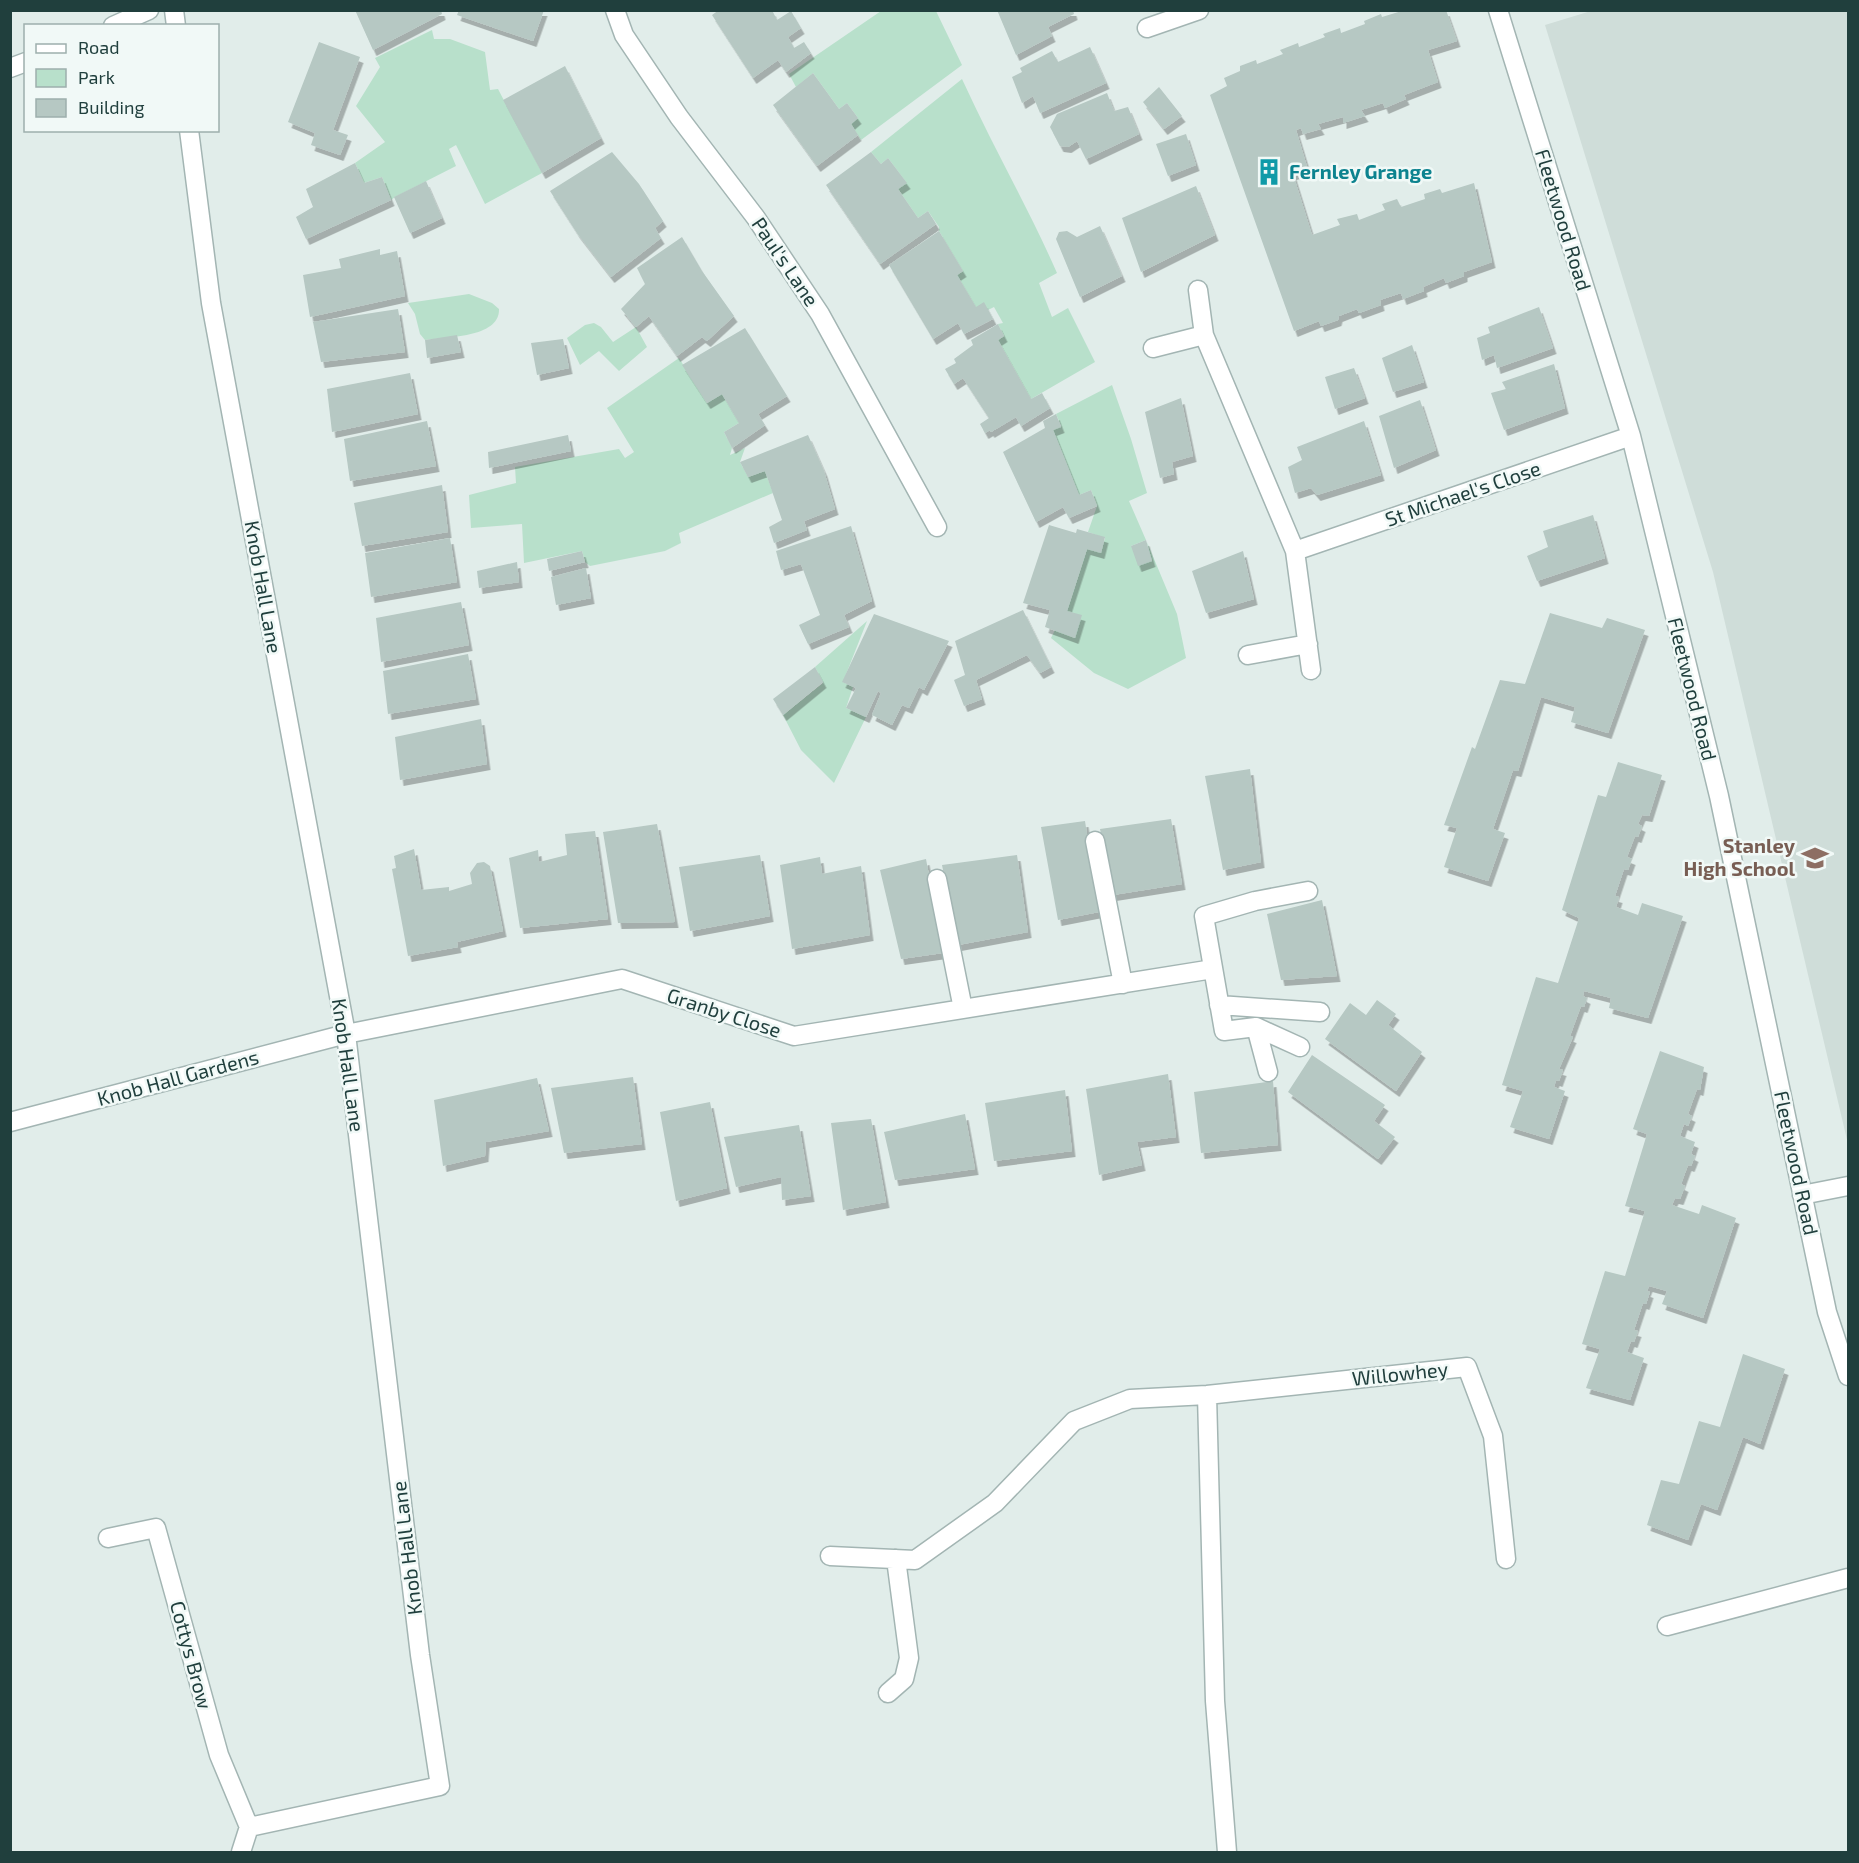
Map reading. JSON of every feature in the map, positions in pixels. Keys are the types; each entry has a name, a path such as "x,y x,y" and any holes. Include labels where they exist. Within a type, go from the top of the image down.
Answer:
{"street":[{"path":"118,24 150,10"},
{"name":"Paul's Lane","path":"615,10 624,35 679,117 756,218 820,314 937,527"},
{"path":"1147,28 1199,10"},
{"name":"Fleetwood Road","path":"1498,10 1631,436 1719,796 1827,1312 1848,1376"},
{"name":"Knob Hall Lane","path":"189,132 211,303 346,1034 420,1655 440,1786 249,1827"},
{"path":"1198,290 1204,335 1295,551 1311,670"},
{"path":"1153,348 1204,335"},
{"name":"St Michael's Close","path":"1295,551 1631,436"},
{"path":"1248,655 1308,644"},
{"path":"1095,841 1123,984"},
{"path":"937,879 963,1009"},
{"path":"1300,1047 1256,1028 1224,1031 1204,916 1255,901 1308,891"},
{"name":"Granby Close","path":"346,1034 622,980 794,1036 1213,969"},
{"path":"1219,1005 1320,1011"},
{"path":"1256,1028 1268,1072"},
{"name":"Knob Hall Gardens","path":"10,1122 346,1034"},
{"path":"1802,1195 1848,1186"},
{"name":"Willowhey","path":"830,1556 915,1560 995,1503 1074,1421 1130,1399 1207,1395 1467,1367 1493,1436 1506,1559"},
{"path":"1207,1395 1215,1701 1227,1852"},
{"name":"Cottys Brow","path":"108,1538 156,1528 219,1755 249,1827"},
{"path":"888,1693 904,1679 909,1658 896,1559"},
{"path":"1667,1626 1848,1578"},
{"path":"241,1852 249,1827"}],"shaded area":[{"name":"Stanley High School","path":"1591,11 1848,11 1848,1144 1713,572 1545,25"}],"green space":[{"path":"881,11 936,11 962,65 861,140 851,124 858,118 847,103 839,109 813,73 796,87 789,74"},
{"path":"432,30 434,39 450,39 485,52 490,90 498,89 542,173 485,204 456,145 449,149 456,166 391,200 382,177 364,183 355,163 385,142 356,106 380,67 375,58"},
{"path":"962,79 1057,273 1039,283 1052,317 1068,308 1095,362 1031,399 998,340 1004,336 998,324 1003,323 994,307 988,310 976,307 957,275 963,271 939,231 939,227 928,211 918,218 898,189 906,182 888,158 881,164 871,152"},
{"path":"469,294 492,303 499,309 497,319 491,326 482,331 458,337 425,340 420,334 415,314 408,303"},
{"path":"594,323 601,327 613,342 636,327 647,347 619,371 599,351 580,365 567,338 585,325"},
{"path":"679,358 707,403 722,394 739,423 724,432 732,448 730,455 745,448 740,462 748,477 765,471 773,493 679,533 681,543 665,551 590,566 585,562 582,551 524,563 522,524 471,528 469,495 516,483 515,467 619,449 625,458 634,452 607,408"},
{"path":"1112,385 1147,493 1129,501 1146,540 1131,546 1151,561 1147,542 1177,614 1186,658 1128,689 1094,673 1051,638 1055,630 1075,638 1067,611 1087,549 1101,552 1105,538 1088,532 1097,506 1091,490 1079,495 1053,430 1061,426 1056,414"},
{"path":"867,621 843,682 853,687 846,708 866,717 834,783 801,750 783,715 823,683 815,667"}],"building":[{"path":"355,10 441,10 442,14 373,50"},
{"path":"459,10 544,10 533,41 457,15"},
{"path":"719,10 772,10 777,20 791,11 801,28 788,37 794,48 804,42 811,53 786,72 778,60 753,78 712,15"},
{"path":"997,10 1073,10 1074,14 1048,27 1052,36 1016,55"},
{"name":"Fernley Grange","path":"1405,10 1446,10 1457,41 1428,50 1438,82 1404,95 1406,99 1385,108 1383,103 1361,110 1365,116 1343,123 1343,117 1318,124 1321,129 1303,134 1301,128 1296,130 1308,170 1293,174 1312,235 1340,225 1337,219 1357,214 1359,220 1385,210 1382,204 1397,199 1401,207 1425,199 1424,194 1440,189 1442,193 1474,183 1492,262 1464,272 1464,276 1446,283 1444,278 1423,287 1424,291 1403,299 1401,293 1380,300 1381,305 1359,313 1357,309 1339,316 1338,320 1321,326 1319,321 1294,331 1210,95 1227,86 1224,78 1240,71 1240,66 1256,60 1257,64 1283,54 1280,50 1298,43 1299,47 1325,37 1323,34 1340,28 1341,33 1365,24 1364,21 1381,14 1382,17"},
{"path":"319,42 360,57 333,130 348,135 340,155 311,145 315,133 288,122"},
{"path":"1090,47 1106,83 1040,113 1033,96 1022,103 1012,77 1022,72 1020,68 1052,51 1058,62"},
{"path":"565,66 601,138 542,173 503,100"},
{"path":"813,73 839,109 847,103 858,118 851,124 858,135 817,166 773,105"},
{"path":"1159,87 1182,116 1164,129 1143,102"},
{"path":"1107,93 1114,111 1128,107 1139,134 1086,159 1077,141 1068,147 1060,146 1050,127 1057,114"},
{"path":"1186,134 1196,165 1168,176 1156,144"},
{"path":"612,152 639,184 663,221 655,228 661,238 611,277 577,233 550,191"},
{"path":"871,152 881,164 888,158 907,183 898,189 918,218 928,211 936,224 880,264 826,185"},
{"path":"355,163 364,183 382,177 391,200 306,239 296,217 313,207 306,189"},
{"path":"426,181 442,218 410,233 394,197"},
{"path":"1196,186 1215,235 1141,272 1122,218"},
{"path":"1100,226 1122,276 1080,297 1056,239 1059,232 1067,231 1077,237"},
{"path":"939,231 963,271 957,275 976,307 984,302 993,319 964,334 958,323 933,339 889,265"},
{"path":"682,237 702,271 734,316 707,341 702,337 677,356 649,316 636,327 621,309 645,284 637,268"},
{"path":"380,249 380,255 397,251 405,296 310,317 303,275 341,268 339,259"},
{"path":"1539,307 1553,348 1497,368 1494,355 1482,360 1477,338 1490,333 1488,327"},
{"path":"398,309 405,352 321,362 313,322"},
{"path":"998,324 1004,336 998,340 1031,399 1042,393 1050,408 1021,426 1016,417 991,432 990,430 985,433 980,424 989,418 963,378 954,384 945,369 956,363 954,359 973,345 971,340"},
{"path":"745,328 787,396 758,414 765,425 732,448 724,432 739,423 722,394 707,403 682,365"},
{"path":"457,335 461,352 427,358 425,340"},
{"path":"563,339 569,368 537,375 531,343"},
{"path":"1412,345 1424,382 1393,392 1382,358"},
{"path":"1554,364 1565,408 1504,430 1491,393 1506,389 1502,382"},
{"path":"1354,368 1365,398 1335,409 1325,377"},
{"path":"410,373 418,414 332,432 327,389"},
{"path":"1181,398 1193,456 1172,462 1174,474 1160,478 1145,412"},
{"path":"1420,400 1436,450 1394,468 1379,416"},
{"path":"1056,414 1061,427 1053,430 1079,495 1091,490 1097,506 1069,518 1063,507 1036,522 1003,452 1045,428 1043,421"},
{"path":"427,421 436,466 350,481 344,439"},
{"path":"1364,421 1381,475 1317,495 1311,488 1295,493 1288,467 1302,460 1297,447"},
{"path":"568,435 571,451 489,468 488,452"},
{"path":"808,435 824,471 835,509 804,521 807,530 774,543 769,527 782,520 765,471 748,477 740,462"},
{"path":"442,485 448,532 362,546 354,503"},
{"path":"1593,515 1605,558 1537,581 1527,556 1548,547 1543,531"},
{"path":"1049,525 1076,533 1077,529 1105,537 1101,553 1087,549 1067,611 1082,615 1075,638 1045,627 1050,610 1023,603"},
{"path":"851,526 872,601 844,615 849,627 808,644 799,625 820,615 801,564 781,570 776,551"},
{"path":"450,538 457,582 371,597 365,553"},
{"path":"1146,540 1152,561 1138,566 1131,546"},
{"path":"582,551 585,562 549,571 547,559"},
{"path":"1243,551 1254,599 1206,613 1192,571"},
{"path":"517,562 519,582 479,588 477,571"},
{"path":"586,568 591,598 556,605 551,577"},
{"path":"461,602 469,645 381,662 376,618"},
{"path":"1023,610 1051,667 1040,673 1027,655 976,680 982,699 964,706 954,680 965,675 955,641"},
{"path":"1550,613 1602,628 1607,618 1645,630 1608,733 1571,722 1575,707 1541,697 1518,771 1513,770 1493,829 1505,833 1488,881 1444,867 1457,828 1444,825 1472,747 1475,749 1500,680 1525,684"},
{"path":"874,614 949,641 924,690 919,687 909,708 902,705 892,725 872,715 881,693 878,691 866,717 846,708 856,688 842,682"},
{"path":"468,654 476,699 388,714 383,671"},
{"path":"815,667 823,682 783,715 773,699"},
{"path":"481,719 487,764 400,780 395,737"},
{"path":"1618,762 1662,775 1649,816 1642,815 1638,824 1642,826 1638,837 1635,836 1627,857 1632,859 1628,870 1624,869 1615,896 1619,897 1616,907 1638,915 1642,903 1683,916 1648,1018 1609,1008 1611,998 1584,991 1583,996 1587,998 1584,1007 1581,1006 1570,1036 1573,1037 1559,1069 1563,1070 1554,1087 1565,1091 1549,1139 1510,1127 1523,1091 1502,1085 1536,977 1558,983 1579,918 1562,910 1598,795 1606,797"},
{"path":"1250,769 1261,862 1223,870 1205,776"},
{"path":"1171,819 1182,884 1113,895 1100,829"},
{"path":"1085,821 1099,912 1058,920 1041,827"},
{"path":"657,824 675,922 618,923 603,832"},
{"path":"595,831 608,919 520,928 509,858 538,850 539,862 567,855 565,834"},
{"path":"414,849 421,890 449,887 449,891 472,884 470,873 477,863 484,862 490,866 503,931 457,942 458,947 408,956 392,869 396,868 394,856"},
{"path":"760,855 770,916 690,931 679,867"},
{"path":"1017,855 1028,932 958,945 942,865"},
{"path":"820,857 822,874 861,866 870,935 792,949 780,865"},
{"path":"926,859 943,953 901,959 880,870"},
{"path":"1322,900 1337,976 1281,980 1267,914"},
{"path":"1377,1000 1396,1014 1388,1025 1422,1052 1396,1091 1325,1039 1350,1003 1366,1015"},
{"path":"1660,1051 1704,1067 1700,1090 1697,1089 1688,1114 1692,1116 1688,1126 1684,1124 1680,1136 1695,1142 1691,1154 1695,1156 1691,1166 1688,1165 1681,1184 1685,1186 1680,1199 1675,1198 1672,1205 1699,1214 1702,1205 1736,1218 1703,1318 1662,1304 1667,1291 1649,1286 1647,1291 1650,1292 1646,1304 1643,1303 1634,1330 1638,1331 1627,1352 1644,1358 1630,1400 1586,1388 1600,1349 1582,1344 1605,1271 1625,1276 1645,1211 1625,1206 1647,1134 1633,1129"},
{"path":"1312,1055 1385,1105 1374,1121 1395,1137 1378,1159 1288,1092"},
{"path":"1168,1074 1176,1137 1137,1142 1142,1165 1099,1175 1086,1089"},
{"path":"633,1077 642,1144 564,1153 551,1088"},
{"path":"537,1078 549,1131 486,1142 485,1156 443,1166 434,1100"},
{"path":"1273,1081 1278,1145 1201,1153 1194,1092"},
{"path":"1065,1090 1072,1151 994,1161 985,1103"},
{"path":"710,1102 727,1188 676,1201 660,1112"},
{"path":"965,1114 975,1169 895,1180 884,1132"},
{"path":"871,1119 886,1202 843,1210 831,1123"},
{"path":"799,1125 811,1196 782,1200 781,1177 736,1187 724,1137"},
{"path":"1743,1354 1785,1369 1760,1444 1743,1437 1717,1510 1701,1504 1688,1540 1647,1525 1661,1480 1679,1484 1699,1421 1720,1427"}],"place":[{"name":"Fernley Grange","path":"1269,172"},
{"name":"Stanley High School","path":"1815,858"}]}
